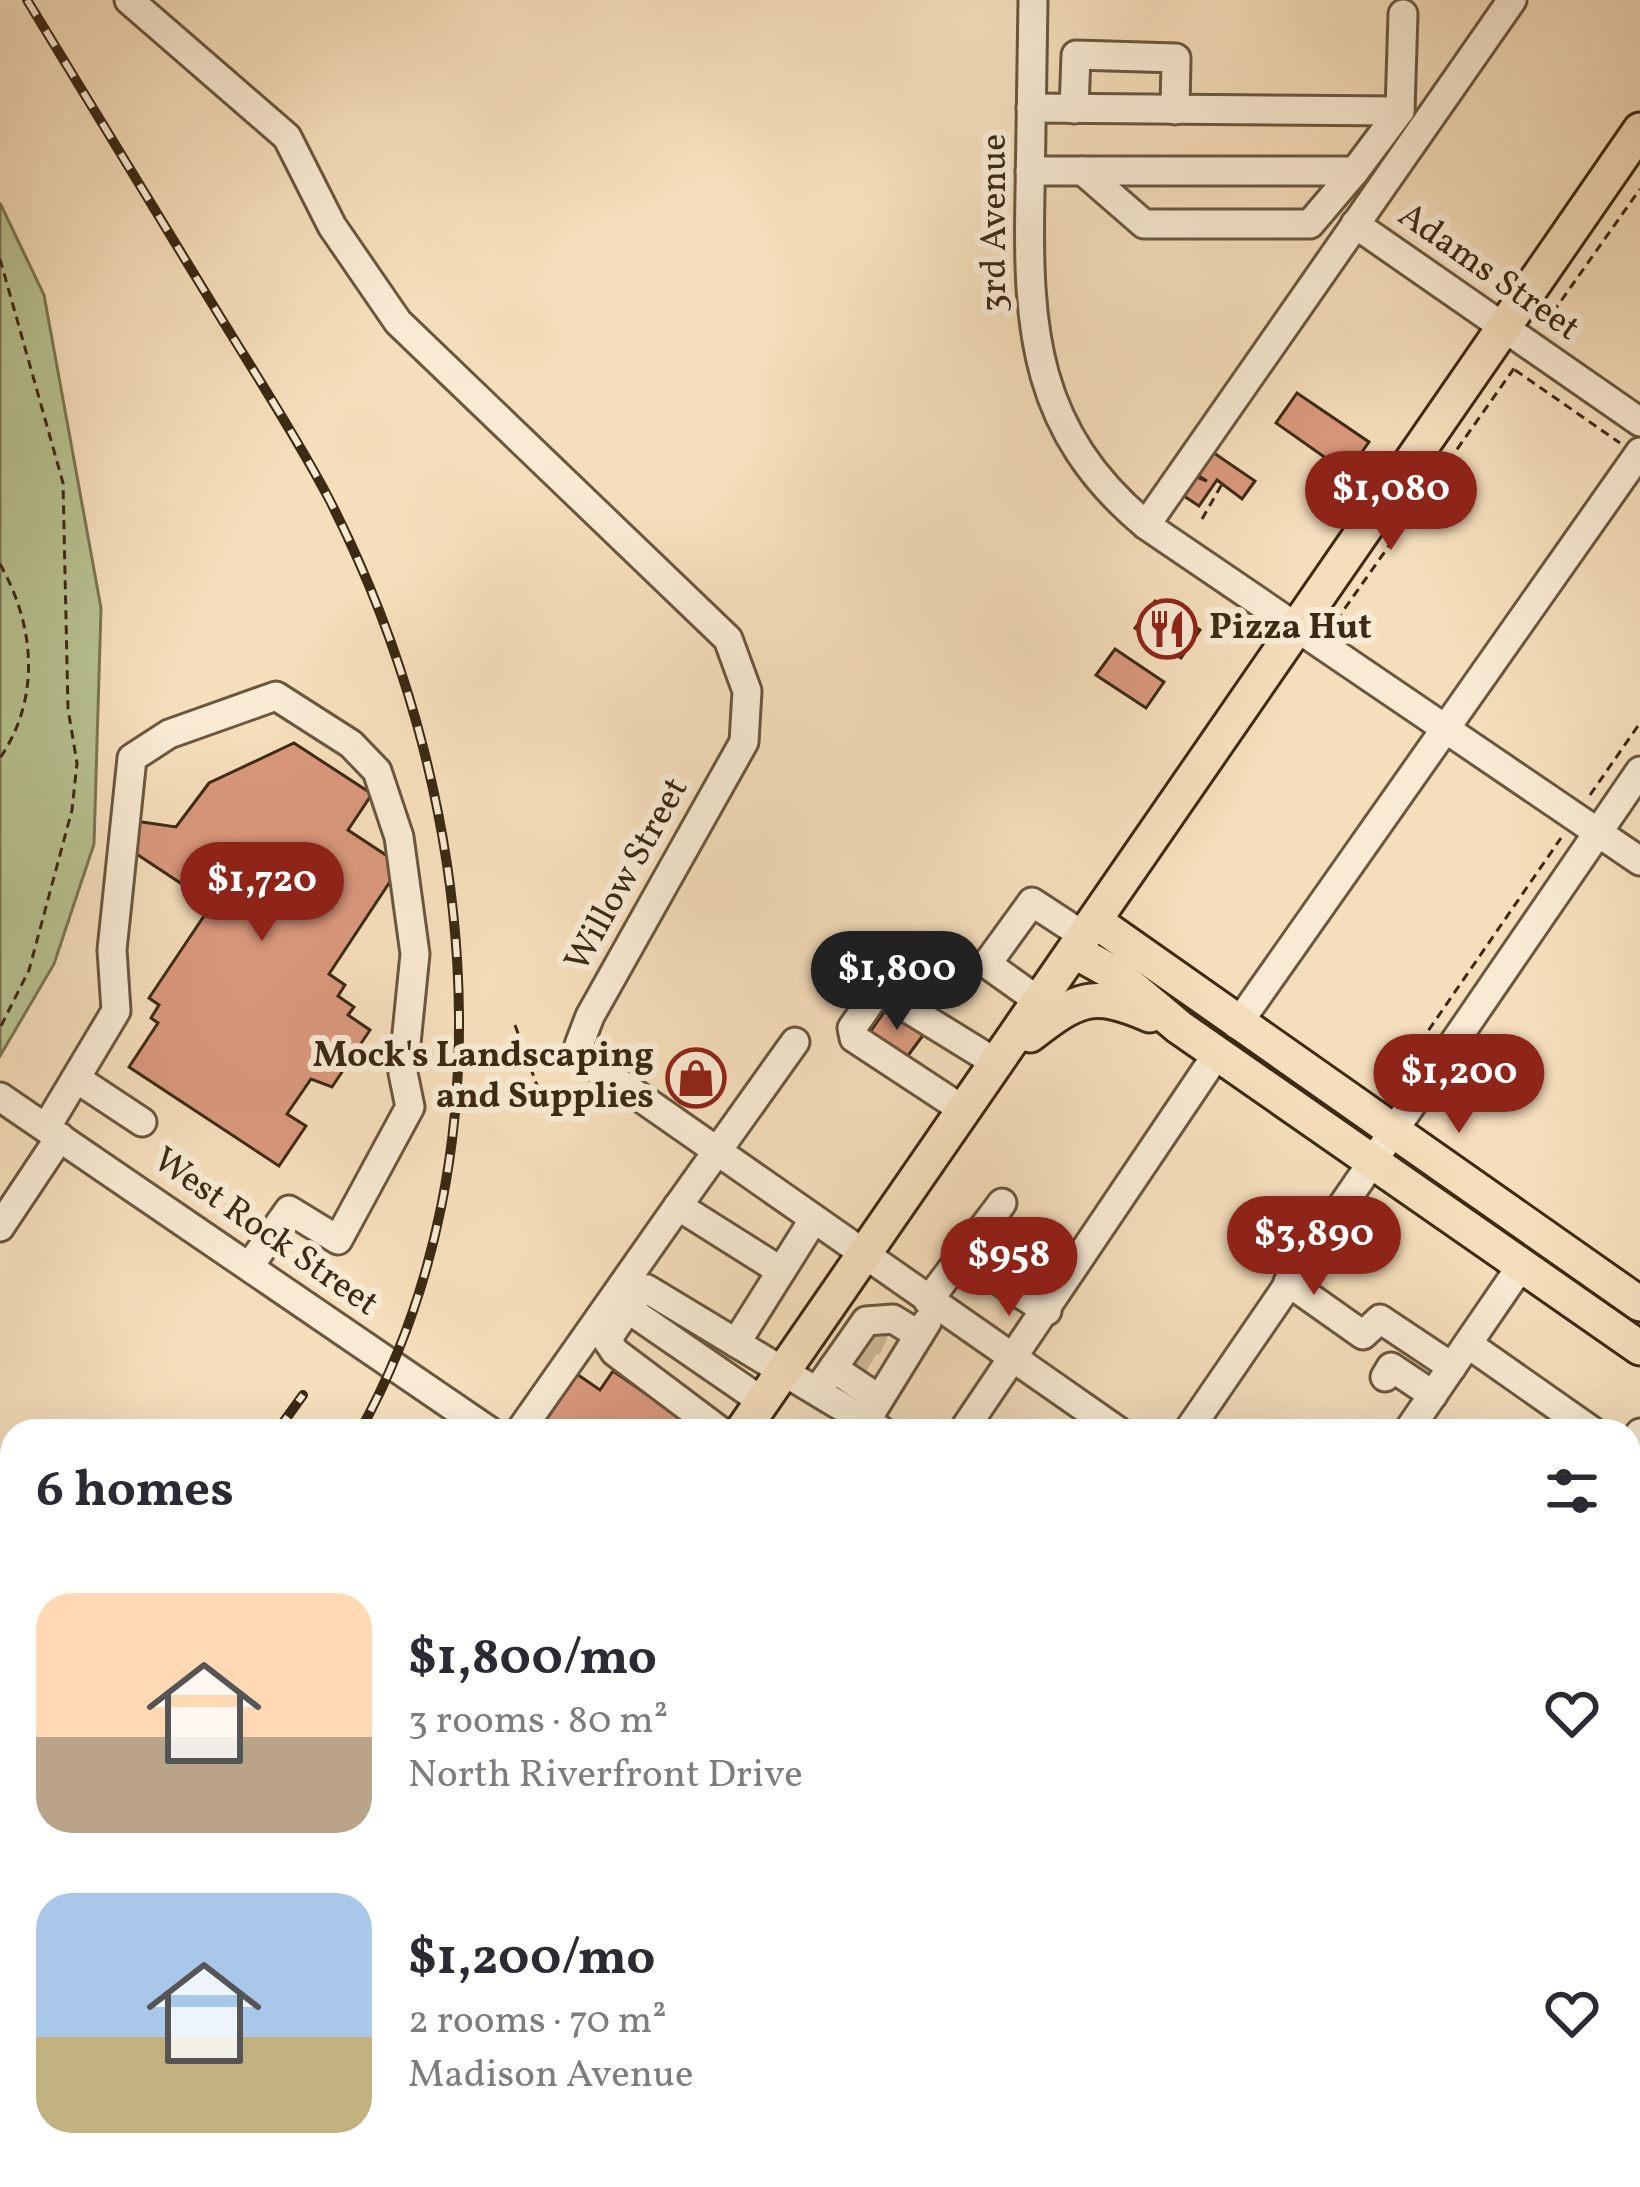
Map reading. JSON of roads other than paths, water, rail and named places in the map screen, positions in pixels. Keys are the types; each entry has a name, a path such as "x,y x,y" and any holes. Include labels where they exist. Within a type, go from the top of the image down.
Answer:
{"main road":[{"path":"751,1419 1296,628 1516,347 1640,130"},
{"path":"1085,936 1385,1116 1640,1304"},
{"path":"1085,936 1117,975 1179,1028 1640,1348"},
{"path":"1001,1059 1071,1005 1087,1000 1113,1000 1179,1028"}],"street":[{"name":"Willow Street","path":"129,0 287,137 332,226 398,322 728,639 747,691 744,742 590,1016 579,1045 596,1068 714,1153"},
{"name":"3rd Avenue","path":"1033,0 1030,317 1043,377 1070,439 1113,497 1146,525 1640,860"},
{"path":"1146,525 1512,0"},
{"path":"1083,171 1144,224 1310,224 1400,111 1403,14"},
{"path":"1074,109 1076,55 1176,58 1175,110"},
{"path":"1031,108 1400,111"},
{"path":"1030,171 1354,171"},
{"name":"Adams Street","path":"1355,224 1516,347 1640,422"},
{"path":"1237,1025 1639,454"},
{"path":"0,1227 116,1011 112,950 132,758 169,734 277,696 351,743 377,771 399,837 415,954 403,1073 410,1107 338,1240 289,1210 251,1264"},
{"path":"1196,1419 1369,1161 1385,1116 1600,833 1640,772"},
{"path":"1040,1002 987,964 1032,902 1085,936"},
{"path":"965,1111 854,1038 852,1028 876,994 886,995 1001,1059"},
{"path":"528,1419 795,1042"},
{"path":"971,1419 1217,1054"},
{"path":"77,1079 142,1121"},
{"name":"West Rock Street","path":"0,1097 472,1419"},
{"path":"714,1153 1100,1419"},
{"path":"703,1419 615,1352 608,1340 647,1289 782,1373 870,1368 932,1304 1003,1203"},
{"path":"678,1206 782,1270"},
{"path":"736,1343 812,1222"},
{"path":"962,1256 1047,1311"},
{"path":"1416,1419 1521,1266"},
{"path":"1288,1282 1363,1335 1380,1319 1460,1356 1571,1419"},
{"path":"628,1309 763,1402"},
{"path":"1385,1377 1391,1367 1433,1395"}],"tunnel":[{"path":"866,1334 885,1343"},
{"path":"853,1352 871,1363"}],"railway":[{"path":"27,0 328,497 377,606 416,722 443,841 457,963 457,1085 442,1204 410,1321 365,1419"},
{"path":"286,1419 303,1395"}],"place":[{"name":"Pizza Hut","path":"1167,629"},
{"name":"Mock's Landscaping and Supplies","path":"696,1078"}]}
